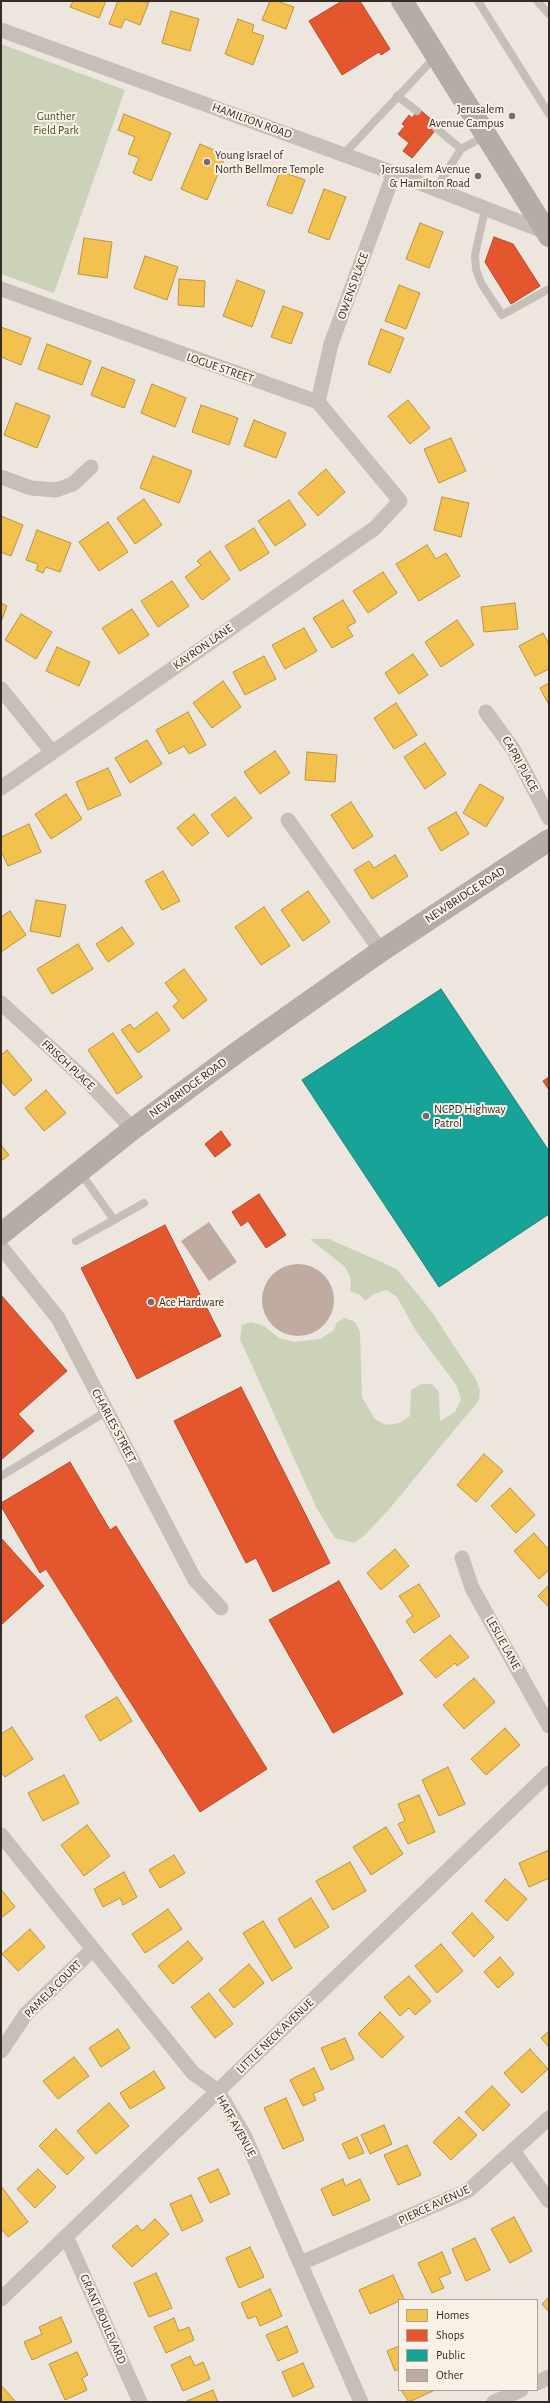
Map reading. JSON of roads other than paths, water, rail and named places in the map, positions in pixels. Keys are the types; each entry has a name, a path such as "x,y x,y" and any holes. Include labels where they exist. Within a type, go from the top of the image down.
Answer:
{"main road":[{"path":"402,1 548,234"},
{"name":"NEWBRIDGE ROAD","path":"1,1234 133,1129 382,950 549,840"}],"street":[{"name":"HAMILTON ROAD","path":"1,30 394,173 548,234"},
{"name":"OWENS PLACE","path":"318,402 331,344 394,173"},
{"name":"LOGUE STREET","path":"1,289 318,402"},
{"name":"KAYRON LANE","path":"1,788 375,528 400,501 318,402"},
{"path":"1,477 31,488 56,490 73,484 92,467"},
{"path":"1,689 52,752"},
{"name":"CAPRI PLACE","path":"486,712 513,749 549,818"},
{"path":"288,820 382,950"},
{"name":"FRISCH PLACE","path":"1,1003 90,1084 133,1129"},
{"name":"CHARLES STREET","path":"1,1247 58,1318 195,1580 222,1608"},
{"name":"LESLIE LANE","path":"462,1558 472,1588 549,1726"},
{"name":"LITTLE NECK AVENUE","path":"1,2298 549,1773"},
{"name":"HAFF AVENUE","path":"1,1835 193,2073 218,2091 244,2135 361,2402"},
{"name":"PAMELA COURT","path":"1,2051 26,2014 93,1949"},
{"name":"PIERCE AVENUE","path":"301,2264 469,2190 514,2152 549,2118"},
{"path":"514,2152 549,2201"},
{"name":"GRANT BOULEVARD","path":"66,2236 140,2402"},
{"path":"538,2383 549,2378"},
{"path":"494,2402 519,2391"}],"lane":[{"path":"478,1 549,114"},
{"path":"537,1 549,14"},
{"path":"343,155 436,56"},
{"path":"397,96 417,112"},
{"path":"436,128 461,149"},
{"path":"435,190 461,149 486,135"},
{"path":"485,210 475,255 476,269 481,283 502,315 549,289"},
{"path":"80,1171 114,1220"},
{"path":"76,1241 144,1203"},
{"path":"1,1476 107,1411"}],"place":[{"name":"Jerusalem Avenue Campus","path":"512,116"},
{"name":"Young Israel of North Bellmore Temple","path":"207,162"},
{"name":"Jersusalem Avenue & Hamilton Road","path":"478,176"},
{"name":"NCPD Highway Patrol","path":"426,1116"},
{"name":"Ace Hardware","path":"151,1302"}],"park label":[{"name":"Gunther Field Park","path":"56,123"}]}
